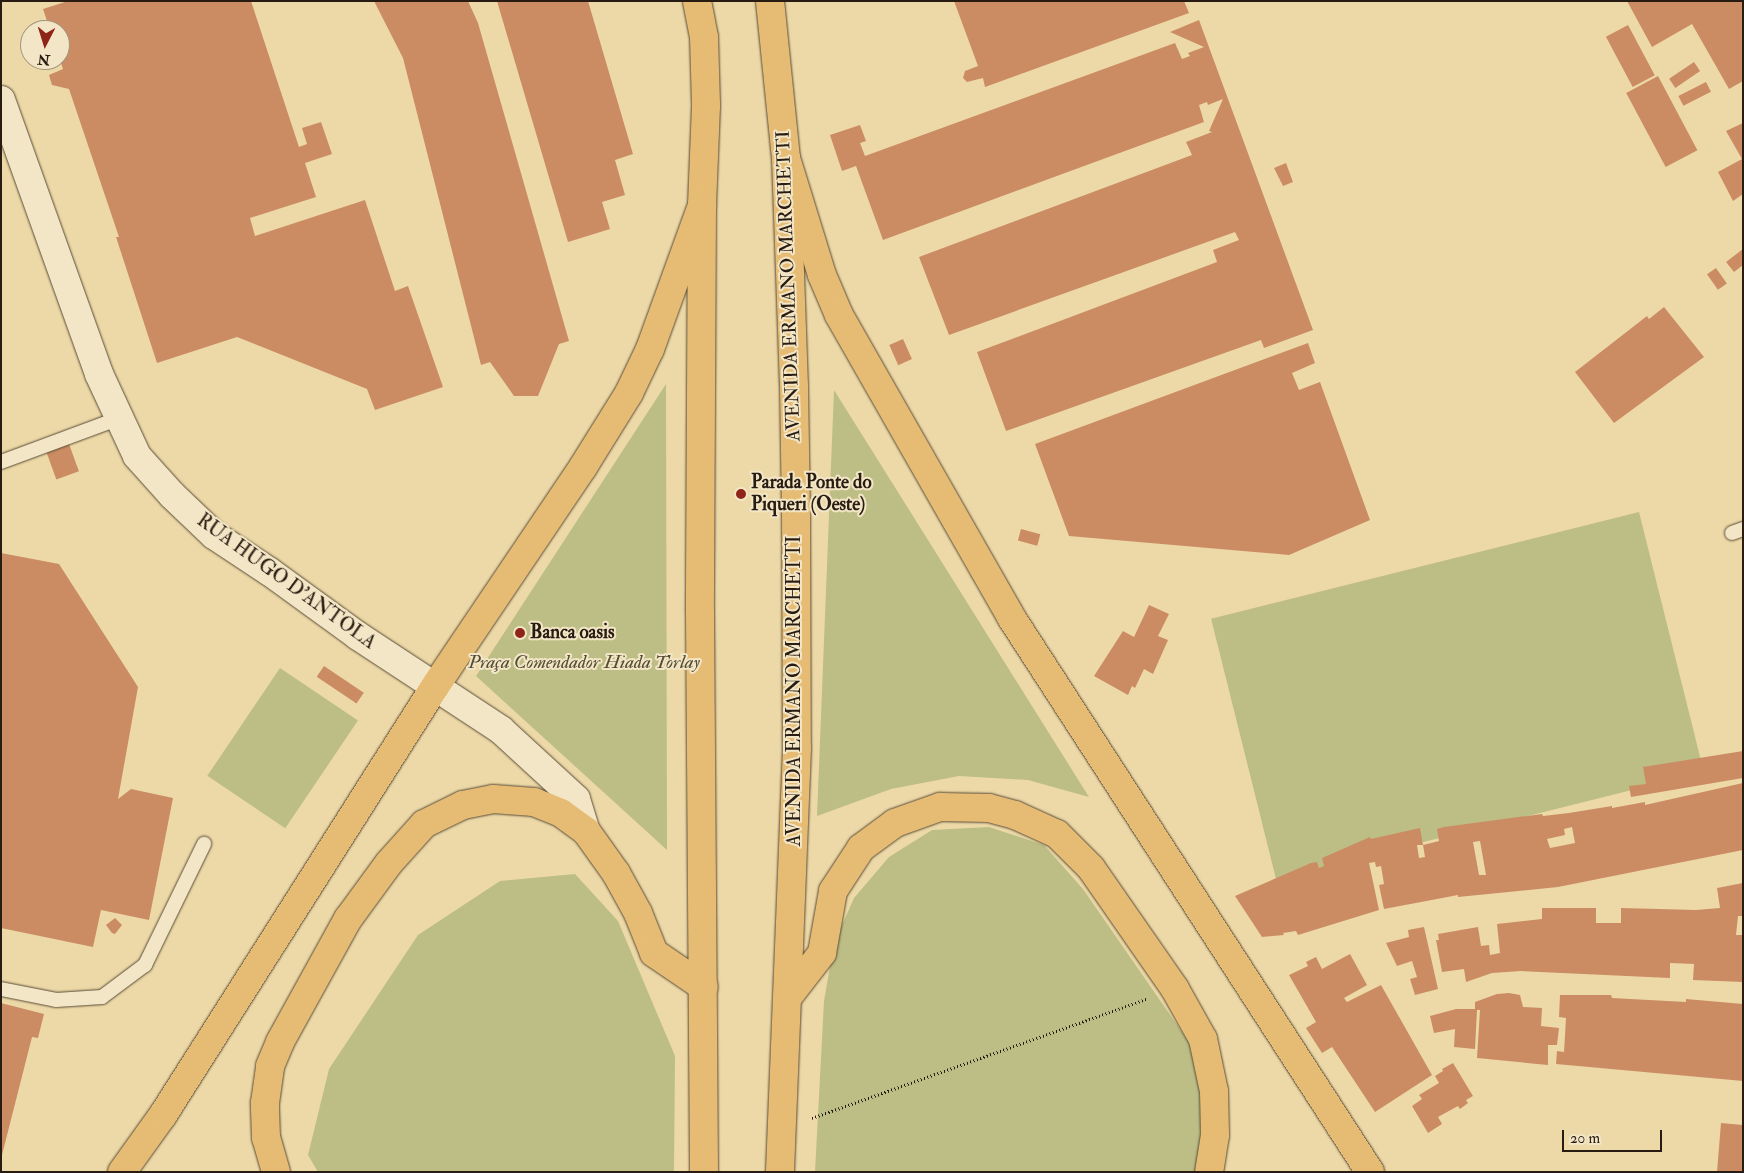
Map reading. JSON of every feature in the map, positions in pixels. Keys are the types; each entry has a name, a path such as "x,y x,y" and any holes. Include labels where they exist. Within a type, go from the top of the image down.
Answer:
{"main road":[{"path":"697,1 704,36 706,106 702,205 700,613 704,1172"},
{"name":"AVENIDA ERMANO MARCHETTI","path":"770,1 786,158 795,405 797,738 780,1172"},
{"path":"786,158 822,275 839,315 1011,616 1370,1172"},
{"path":"122,1172 163,1115 436,686 584,467 629,393 650,349 702,205"},
{"path":"276,1172 266,1138 265,1103 270,1066 280,1042 348,920 388,863 424,824 464,805 493,799 534,802 561,813 586,831 616,873 634,905 654,954 704,987"},
{"path":"788,997 822,953 834,891 861,848 895,823 940,807 989,808 1015,815 1057,834 1091,868 1175,988 1203,1039 1214,1091 1215,1135 1209,1172"}],"street":[{"name":"RUA HUGO D'ANTOLA","path":"1,100 100,374 138,456 172,495 214,534 358,636 501,730 576,799 586,831"}],"lane":[{"path":"1,462 120,418"},
{"path":"1,990 56,1000 102,997 145,965 204,844"}],"path":[{"path":"781,1130 1175,988"}],"green space":[{"name":"Praça Comendador Hiada Torlay","path":"666,384 667,850 476,676"},
{"path":"834,390 1089,797 1028,780 959,776 891,789 817,816"},
{"path":"1639,512 1704,772 1276,879 1211,619"},
{"path":"280,668 358,721 285,828 207,776"},
{"path":"989,827 1044,845 1083,889 1200,1058 1206,1128 1197,1172 815,1172 824,1001 834,943 854,898 889,857 932,830"},
{"path":"575,874 618,921 675,1056 674,1172 318,1172 308,1155 329,1069 418,935 500,881"}],"building":[{"path":"68,1 251,1 299,147 307,144 302,128 321,122 332,154 305,163 316,197 250,218 255,236 365,200 395,291 408,286 443,387 375,410 367,389 237,337 157,363 116,237 119,237 69,89 52,85 49,75 61,70 70,70 70,20 47,20 43,9"},
{"path":"374,1 468,1 478,23 569,341 559,344 538,396 514,396 490,362 481,365 403,58"},
{"path":"497,1 588,1 633,154 615,160 625,195 602,202 610,229 568,242"},
{"path":"954,1 1184,1 1189,13 985,87 983,78 967,82 963,78 965,71 978,66"},
{"path":"1627,1 1743,1 1743,81 1729,89 1692,24 1652,47"},
{"path":"1199,20 1313,330 1264,348 1261,340 1006,431 977,352 1217,262 1213,250 1239,240 1235,232 949,335 919,257 1192,155 1186,142 1212,132 1209,131 1223,99 1208,105 1207,102 1199,105 1204,122 883,240 856,166 842,171 830,135 860,125 866,141 860,143 865,156 1175,43 1182,59 1190,56 1188,53 1204,47 1170,32"},
{"path":"1628,25 1655,75 1633,87 1606,37"},
{"path":"1694,62 1700,71 1675,88 1669,79"},
{"path":"1658,76 1697,150 1666,167 1626,93"},
{"path":"1706,82 1711,92 1683,106 1678,96"},
{"path":"1743,123 1743,194 1733,201 1718,172 1742,159 1726,131"},
{"path":"1286,163 1293,182 1283,186 1274,168"},
{"path":"1743,249 1743,265 1734,272 1726,262"},
{"path":"1716,268 1727,284 1718,290 1707,274"},
{"path":"1664,307 1704,357 1614,423 1575,372 1647,316 1649,319"},
{"path":"903,339 912,359 898,365 889,345"},
{"path":"1308,343 1315,363 1292,373 1299,390 1320,382 1370,520 1289,555 1069,536 1035,444"},
{"path":"69,444 79,471 56,479 46,452"},
{"path":"1021,529 1040,534 1037,546 1018,541"},
{"path":"1,553 59,564 138,687 118,799 131,789 173,798 149,920 101,910 93,947 1,928"},
{"path":"1149,605 1169,614 1158,636 1168,640 1153,674 1144,669 1135,688 1132,686 1128,695 1094,676 1123,631 1134,637"},
{"path":"324,666 364,693 357,704 317,677"},
{"path":"1743,751 1743,778 1631,797 1629,786 1646,784 1643,767"},
{"path":"1743,783 1743,850 1558,887 1458,897 1458,895 1384,909 1379,885 1384,884 1381,866 1376,867 1375,862 1369,863 1379,910 1298,935 1296,931 1283,933 1284,935 1262,937 1235,896 1311,863 1317,862 1319,868 1324,866 1322,858 1370,837 1371,839 1420,828 1423,845 1439,841 1437,829 1444,827 1542,814 1543,816 1569,813 1612,806 1612,808 1645,802 1645,805","holes":["1572,827 1575,843 1550,848 1547,839 1565,835 1564,829","1480,841 1486,875 1479,875 1473,842","1417,845 1423,845 1425,857 1419,858"]},
{"path":"1743,883 1743,916 1738,916 1736,935 1742,935 1743,982 1693,980 1694,964 1670,963 1670,978 1521,971 1492,973 1466,982 1464,969 1442,972 1436,940 1439,940 1438,934 1478,927 1481,946 1489,945 1490,955 1500,953 1497,924 1542,919 1542,908 1596,908 1596,923 1621,923 1621,908 1696,910 1720,908 1717,888"},
{"path":"115,918 122,925 115,934 106,925"},
{"path":"1424,927 1438,989 1415,995 1410,979 1417,977 1412,961 1397,966 1386,943 1409,937 1408,930"},
{"path":"1350,954 1367,985 1344,998 1347,1002 1381,985 1432,1075 1375,1112 1332,1047 1322,1053 1306,1028 1316,1022 1289,975 1308,966 1306,962 1316,957 1322,969"},
{"path":"1509,993 1520,995 1523,1007 1542,1008 1541,1026 1559,1028 1557,1045 1548,1045 1548,1065 1477,1058 1480,1010 1477,1010 1475,1049 1454,1047 1455,1029 1434,1033 1430,1016 1456,1009 1475,1009 1475,1002 1497,994"},
{"path":"1560,995 1611,995 1612,998 1686,1002 1686,999 1743,1004 1743,1081 1556,1064 1557,1051 1564,1052 1566,1018 1559,1017"},
{"path":"1,1003 44,1014 38,1038 32,1037 2,1155"},
{"path":"1453,1063 1473,1096 1466,1100 1468,1103 1460,1109 1458,1106 1438,1117 1442,1124 1428,1133 1412,1106 1422,1099 1419,1095 1439,1083 1435,1076 1443,1071 1442,1069"},
{"path":"1721,1123 1743,1125 1743,1172 1717,1172"}],"place":[{"name":"Parada Ponte do Piqueri (Oeste)","path":"741,494"},
{"name":"Banca oasis","path":"520,633"}]}
